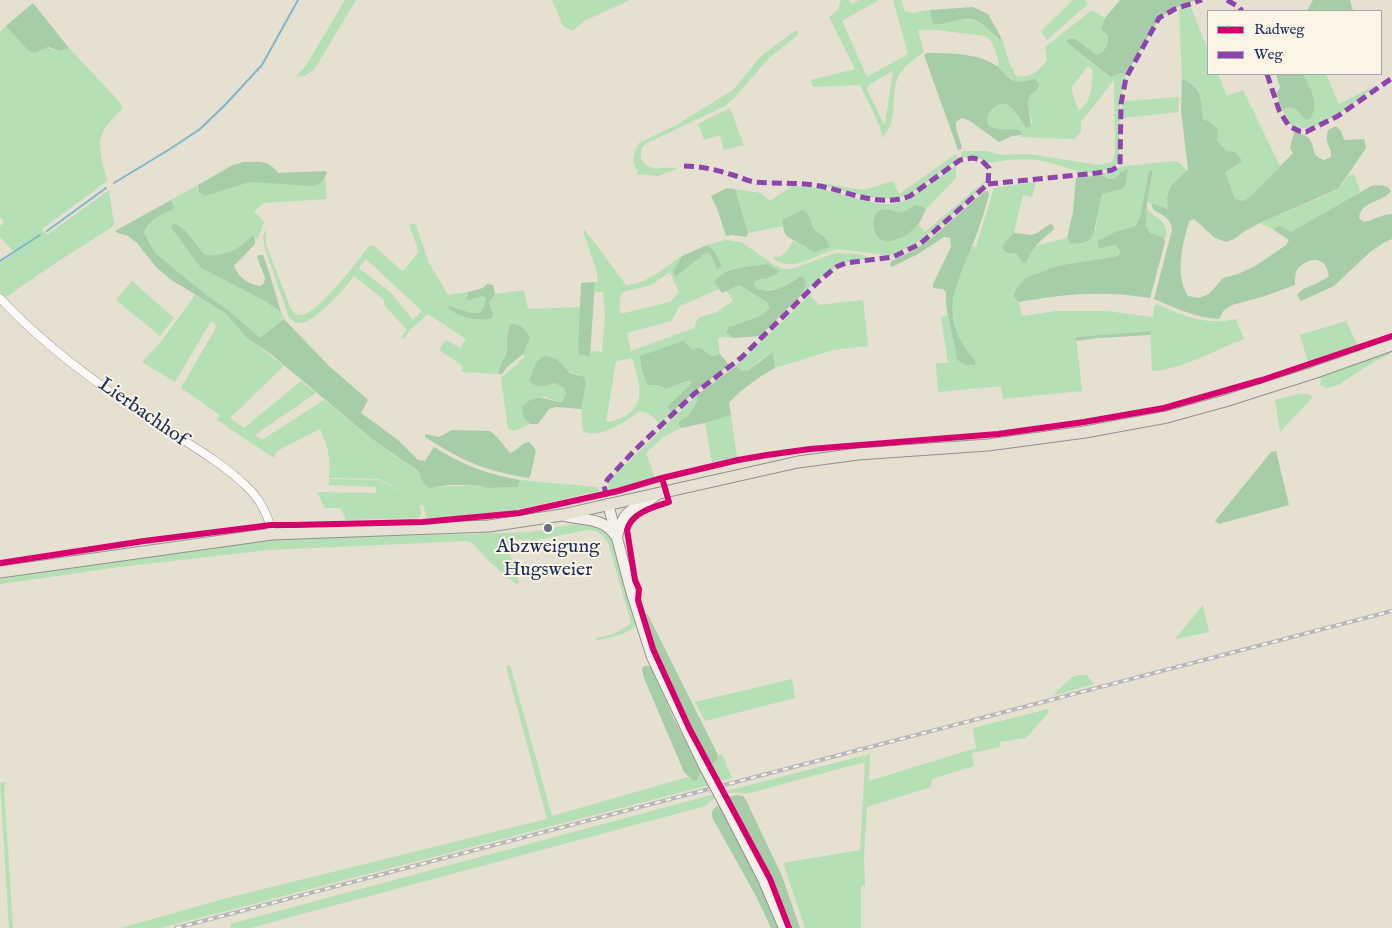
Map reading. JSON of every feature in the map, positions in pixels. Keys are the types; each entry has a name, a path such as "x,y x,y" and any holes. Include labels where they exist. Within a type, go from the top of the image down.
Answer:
{"main road":[{"path":"0,572 272,534 489,526 562,515 798,462 858,454 988,445 1085,432 1167,417 1225,401 1392,345"}],"street":[{"name":"Lierbachhof","path":"0,298 20,320 96,382 246,485 268,518 272,534"},
{"path":"617,538 620,524 625,515 633,508 649,501 659,493"},
{"path":"608,504 631,591 652,657 705,768 763,879 783,924"},
{"path":"562,515 574,519 595,520 611,530 617,538"}],"green space":[{"path":"345,0 356,0 314,70 304,76 296,77 307,64"},
{"path":"552,0 630,0 584,21 573,31 563,26"},
{"path":"841,0 849,0 852,4 859,0 879,0 842,21 867,77 908,54 893,0 901,0 905,11 912,13 930,10 932,21 973,20 979,22 998,39 1002,39 1016,76 1030,75 1041,68 1047,60 1045,47 1092,10 1105,18 1101,29 1108,36 1107,45 1104,49 1097,55 1075,40 1066,42 1109,77 1120,73 1126,75 1120,101 1119,161 1107,169 1084,173 1053,163 1036,160 1016,159 989,163 978,158 961,157 961,153 964,151 987,151 1002,155 1029,154 1099,165 1112,162 1115,153 1114,80 1081,122 1081,132 1074,139 1021,137 1021,131 994,130 988,125 987,117 993,109 1004,104 1013,110 1026,128 1032,123 1028,103 1030,95 1037,90 1027,82 1014,80 997,66 999,63 994,48 991,41 985,36 936,30 918,30 924,52 906,66 898,77 891,124 882,138 880,127 860,85 813,87 811,80 855,69 829,17 838,10","holes":["1088,66 1093,70 1090,93 1084,107 1079,111 1071,88","893,71 885,124 884,124 867,89 870,84"]},
{"path":"1073,0 1085,0 1088,4 1047,40 1041,31"},
{"path":"1120,0 1197,0 1182,5 1159,18 1126,75 1120,73 1110,77 1066,42 1069,39 1075,39 1097,55 1103,51 1107,45 1108,36 1101,29 1105,18"},
{"path":"1313,0 1350,0 1353,10 1308,10"},
{"path":"33,3 69,48 60,51 48,47 34,53 27,49 6,26"},
{"path":"1190,5 1207,48 1207,75 1218,75 1227,96 1243,90 1280,166 1244,201 1235,199 1225,172 1241,164 1217,141 1210,122 1203,119 1198,90 1182,79 1179,9"},
{"path":"973,7 988,14 1002,39 999,39 983,25 972,19 940,24 935,24 932,21 930,10"},
{"path":"6,26 24,37 50,48 61,51 69,48 115,97 121,104 122,109 108,124 101,136 100,149 107,181 42,229 47,235 109,190 114,224 6,297 0,294 0,263 15,253 0,237 0,226 4,222 0,217 0,32"},
{"path":"796,30 799,34 769,58 725,106 642,147 641,158 648,166 652,168 673,167 677,169 658,176 636,174 638,172 633,162 639,143 678,124 733,90 761,56"},
{"path":"927,53 974,56 995,65 1013,80 1025,81 1035,79 1039,84 1037,90 1030,95 1028,103 1031,126 1026,128 1009,106 999,105 987,117 988,125 1001,130 1012,129 1021,131 1021,135 1012,136 999,142 970,121 962,118 956,122 956,129 962,149 958,150 924,55"},
{"path":"1276,75 1304,75 1311,90 1314,102 1313,113 1310,119 1305,120 1293,108 1282,109 1276,93 1280,88"},
{"path":"1304,75 1326,75 1339,104 1376,85 1323,123 1305,128 1290,124 1282,109 1293,107 1301,114 1311,89"},
{"path":"1182,79 1198,90 1203,119 1210,122 1218,130 1217,141 1227,151 1235,152 1241,159 1241,163 1225,172 1235,199 1244,201 1253,194 1293,153 1290,148 1294,132 1309,138 1315,154 1324,160 1331,157 1327,142 1328,130 1336,126 1341,131 1344,140 1364,139 1366,148 1338,189 1260,223 1234,239 1226,242 1215,238 1194,219 1189,221 1181,259 1181,278 1188,296 1199,298 1209,294 1223,278 1238,274 1257,265 1286,245 1289,240 1274,230 1275,227 1280,226 1291,232 1371,186 1385,186 1391,191 1383,198 1364,208 1359,218 1364,222 1392,214 1392,239 1369,253 1334,286 1301,301 1297,295 1300,292 1329,276 1326,267 1321,261 1308,261 1301,266 1296,272 1295,285 1232,305 1224,310 1219,319 1202,317 1154,299 1172,230 1168,219 1153,209 1151,203 1168,209 1167,199 1170,187 1188,169 1181,111"},
{"path":"1179,97 1178,112 1122,118 1123,101"},
{"path":"730,108 744,145 724,150 720,135 704,140 698,124"},
{"path":"956,154 958,159 909,195 876,198 854,194 820,183 864,190 893,181 899,194"},
{"path":"1175,161 1180,163 1187,171 1168,209 1147,202 1153,171 1149,171 1140,218 1134,226 1117,231 1097,241 1099,249 1115,245 1122,251 1118,256 1056,266 1025,278 1013,296 1019,302 1022,316 1056,311 1106,311 1153,317 1154,306 1157,304 1196,319 1226,321 1236,319 1244,339 1176,367 1152,371 1150,331 1076,337 1082,391 1003,399 1001,386 938,392 936,363 948,363 941,317 947,315 956,345 957,360 966,365 975,365 975,360 957,331 953,317 953,304 959,277 972,246 976,247 994,188 1036,182 1032,197 1023,195 1014,233 1007,238 1003,250 1008,253 1017,254 1022,262 1035,246 1067,238 1070,244 1096,229 1102,194 1119,190 1126,186 1128,170 1115,178 1101,175 1123,166"},
{"path":"243,162 266,163 278,173 326,171 327,173 322,182 314,186 250,182 204,196 199,192 198,185 231,166"},
{"path":"956,166 956,178 926,209 916,206 905,211 893,212 884,209 902,237 918,224 925,232 985,181 984,183 966,203 934,229 902,251 889,255 838,249 797,264 780,263 772,258 784,254 793,241 802,244 806,248 829,247 825,237 814,230 808,214 782,220 783,226 748,233 735,189 761,193 770,201 792,186 818,188 880,204 891,204 905,201"},
{"path":"1128,169 1126,186 1119,190 1102,194 1091,239 1082,243 1070,244 1067,238 1073,212 1076,178 1101,175 1109,179 1116,178 1121,172"},
{"path":"1153,170 1147,202 1146,226 1150,233 1163,237 1165,242 1150,298 1117,294 1084,294 1019,302 1013,296 1025,278 1056,266 1118,256 1121,251 1115,245 1099,249 1097,241 1117,231 1135,226 1140,217 1149,171"},
{"path":"1354,174 1360,191 1291,232 1280,226 1275,227 1274,230 1260,223 1338,190 1348,176"},
{"path":"325,176 327,199 264,203 254,211 264,222 258,239 252,236 237,247 219,256 207,256 173,223 171,225 201,268 263,300 281,312 284,319 260,339 229,311 155,253 144,233 152,221 175,208 171,200 198,185 197,188 228,188 250,182 322,182"},
{"path":"727,188 735,189 748,233 746,237 726,236 711,196"},
{"path":"985,191 988,191 989,195 977,234 959,277 953,304 953,317 957,331 975,360 975,365 966,365 957,360 947,310 946,292 943,289 933,288 933,284 951,247 950,238 944,237 918,254 892,267 890,265 891,261 913,251 933,237"},
{"path":"171,200 175,208 152,221 144,233 155,253 260,338 284,319 328,365 368,400 361,413 398,440 418,460 425,461 434,447 475,468 520,480 518,487 487,488 476,485 448,485 429,488 423,483 418,471 372,439 272,355 247,338 225,313 170,279 156,267 137,243 128,236 115,231"},
{"path":"915,205 926,209 916,227 903,237 887,241 882,240 876,235 874,217 879,211 884,209 901,212"},
{"path":"1147,209 1164,224 1166,228 1165,239 1150,233 1146,226"},
{"path":"802,210 808,214 814,230 825,237 830,247 815,252 785,234 782,220"},
{"path":"173,223 187,233 205,255 212,256 231,251 252,236 255,238 255,244 234,266 244,280 260,286 264,283 265,278 257,257 263,255 281,312 263,300 201,268 172,229"},
{"path":"415,223 429,263 448,295 468,292 466,296 470,300 482,296 486,298 480,313 472,313 455,307 466,317 493,313 489,302 495,294 524,290 528,309 581,307 578,353 590,355 591,351 602,352 605,315 603,292 595,292 595,282 598,282 596,269 583,231 585,230 626,285 648,279 682,256 673,272 707,252 711,254 718,268 717,256 707,245 726,240 741,242 776,266 784,269 791,269 835,253 859,254 871,258 842,263 818,279 803,293 806,284 805,279 800,276 780,288 760,291 754,287 754,282 775,276 767,264 731,270 724,273 714,282 719,289 680,306 671,321 627,333 631,351 694,328 698,318 717,312 733,301 727,291 739,285 768,302 770,309 763,315 749,319 727,332 733,338 721,337 718,339 720,354 712,356 699,347 648,385 659,385 666,389 691,381 691,385 667,407 672,412 659,424 655,418 639,411 627,420 605,431 590,433 583,431 581,409 586,383 578,374 566,369 557,359 539,387 555,383 564,388 566,394 563,402 544,396 524,417 530,424 514,431 508,429 501,378 525,357 523,354 530,338 507,329 507,353 498,369 499,374 461,372 463,366 439,350 446,340 460,348 466,339 428,314 411,329 404,339 401,337 407,330 385,306 383,299 354,276 329,304 314,317 297,323 288,315 264,245 263,236 266,229 266,245 291,309 296,314 301,315 308,313 327,297 370,245 374,246 402,271 404,270 418,253 409,225","holes":["366,259 422,311 413,320 391,293 359,268","670,272 679,292 670,302 620,314 620,298 623,292 651,285","632,358 637,373 639,397 637,405 632,411 618,419 606,422 616,361"]},
{"path":"1050,224 1053,225 1054,229 1034,248 1026,263 1022,262 1017,254 1009,253 1003,249 1004,243 1014,233 1031,235"},
{"path":"707,245 714,251 722,266 717,269 711,255 707,252 676,276 673,272 682,256"},
{"path":"767,264 779,271 773,277 754,282 754,287 760,290 778,289 800,276 805,279 806,284 803,293 760,336 733,338 726,332 728,328 762,315 770,308 767,302 739,285 722,293 714,282 724,273 731,270"},
{"path":"132,281 174,318 160,336 116,300"},
{"path":"595,282 590,356 578,354 581,283"},
{"path":"487,284 493,285 495,294 489,302 493,313 492,318 481,320 469,318 448,308 450,306 472,313 480,313 486,298 482,296 470,300 466,299 468,292 483,288"},
{"path":"195,295 225,313 247,338 284,366 230,418 244,428 301,381 316,393 255,435 262,440 324,400 372,439 418,472 423,483 436,487 475,485 487,488 518,487 520,480 596,487 599,491 497,514 427,518 423,505 420,505 421,514 419,518 346,520 341,508 325,508 317,492 376,493 376,487 329,485 329,479 378,480 417,499 378,479 329,478 330,465 328,453 320,429 277,451 274,458 217,420 220,415 181,388 217,326 211,321 175,382 142,362 160,343"},
{"path":"810,295 819,305 863,300 868,346 833,350 775,368 773,353 760,360 747,371 740,370 736,366"},
{"path":"1346,321 1358,346 1308,362 1300,335"},
{"path":"511,324 523,328 530,338 523,354 506,368 502,374 499,374 499,368 507,352 507,334"},
{"path":"1151,331 1150,335 1076,341 1076,337"},
{"path":"683,341 693,350 699,347 712,356 720,354 729,365 672,412 667,407 690,385 691,381 666,389 659,385 648,385 642,370 640,356"},
{"path":"1389,351 1389,355 1375,361 1338,385 1327,388 1320,385 1321,377"},
{"path":"773,352 775,368 750,384 729,403 731,415 681,428 678,423 688,416 698,400 696,396 736,366 740,370 747,371"},
{"path":"545,356 557,359 570,373 584,377 586,383 581,409 556,407 549,409 538,424 530,424 524,417 522,407 527,402 532,399 541,398 562,402 566,394 564,388 555,383 538,386 529,380 537,361"},
{"path":"1298,394 1308,394 1313,397 1280,432 1275,400"},
{"path":"696,396 698,400 688,416 678,423 681,428 663,437 646,453 655,478 611,491 608,489 609,482 616,474"},
{"path":"731,415 737,457 712,462 705,423"},
{"path":"452,430 490,431 510,453 529,442 536,450 529,478 475,464 451,453 425,437 425,434 439,437"},
{"path":"1276,451 1289,505 1219,524 1215,521 1271,452"},
{"path":"585,522 601,528 613,540 637,621 635,626 626,632 598,640 595,638 624,629 631,623 608,542 596,531 587,530 537,540 513,539 509,541 509,551 519,582 517,585 490,562 472,543 467,541 269,550 0,583 0,579 244,543 289,539 530,532"},
{"path":"1203,605 1209,632 1175,639"},
{"path":"647,613 718,755 717,760 710,767 660,664 647,624"},
{"path":"510,665 552,816 688,777 693,781 698,778 701,771 709,785 161,928 121,928 227,898 547,819 506,666"},
{"path":"644,666 651,666 673,717 701,771 697,780 693,781 684,772 644,678 642,669"},
{"path":"1087,675 1094,684 1052,696 1072,677"},
{"path":"792,679 795,698 705,721 695,702"},
{"path":"1048,709 1049,712 1026,738 1000,742 1000,747 972,753 974,766 932,779 931,787 867,807 864,858 865,886 861,886 861,928 805,928 783,863 860,850 865,762 746,794 738,792 724,794 702,807 250,928 231,928 230,924 870,754 869,781 976,748 973,728"},
{"path":"722,754 732,778 718,782 710,767 717,760 718,755"},
{"path":"7,782 4,786 13,928 9,928 0,783"},
{"path":"743,796 746,800 782,876 800,928 791,928 771,879 726,797"},
{"path":"719,805 755,871 780,928 771,928 756,896 713,819 713,810"}],"waterway":[{"path":"114,183 200,129 224,106 262,65 298,0"},
{"path":"47,231 106,188"},
{"path":"0,261 40,235"}],"railway":[{"path":"176,928 1392,611"}],"marked path":[{"path":"988,184 1097,173 1112,170 1120,165 1121,104 1126,78 1159,18 1175,9 1202,0"},
{"path":"1227,0 1241,10"},
{"path":"1267,75 1279,110 1289,126 1306,132 1338,116 1392,78"},
{"path":"608,493 606,494 604,486 608,479 635,450 694,394 742,357 818,282 836,267 846,263 893,257 920,244 988,184 989,168 981,160 973,158 960,160 910,196 898,199 876,200 812,185 755,182 715,170 684,166"}],"cycle path":[{"path":"0,563 144,541 271,525 423,522 519,513 618,491 662,478 738,460 767,455 810,449 998,434 1084,422 1164,408 1262,380 1392,336"},
{"path":"662,478 669,502 644,511 634,519 627,530 635,580 639,589 638,600 653,649 689,728 770,879 789,928"}],"place":[{"name":"Abzweigung Hugsweier","path":"548,528"}]}
